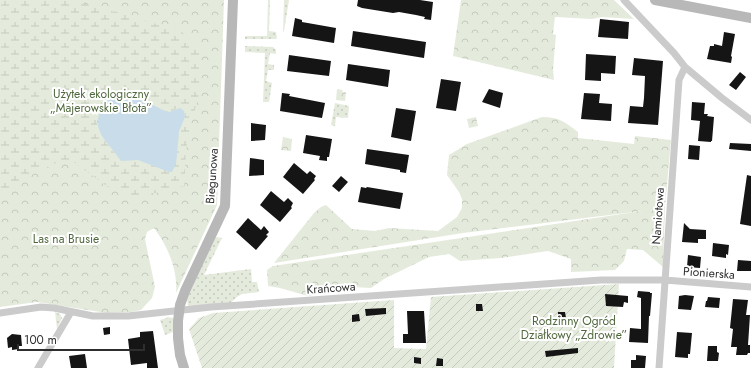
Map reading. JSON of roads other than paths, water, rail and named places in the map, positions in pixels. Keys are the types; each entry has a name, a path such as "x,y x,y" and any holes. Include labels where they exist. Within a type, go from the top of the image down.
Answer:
{"street":[{"name":"Biegunowa","path":"184,368 178,344 179,311 185,291 224,206 233,0"},
{"path":"624,0 674,53 685,67 751,120"},
{"path":"655,0 751,18"},
{"name":"Namiotowa","path":"660,368 679,80 685,67"},
{"name":"Krańcowa","path":"0,313 40,307 54,308 93,316 119,316 601,280 665,280"},
{"name":"Pionierska","path":"665,280 751,287"},
{"path":"38,368 71,312"}],"water":[{"path":"126,89 135,93 143,103 153,105 169,112 180,108 184,111 185,117 179,131 176,164 172,172 138,160 121,161 101,133 98,127 100,111 113,95"}],"park label":[{"name":"Użytek ekologiczny „Majerowskie Błota”","path":"101,101"},
{"name":"Las na Brusie","path":"66,239"},
{"name":"Rodzinny Ogród Działkowy „Zdrowie”","path":"574,328"}]}
